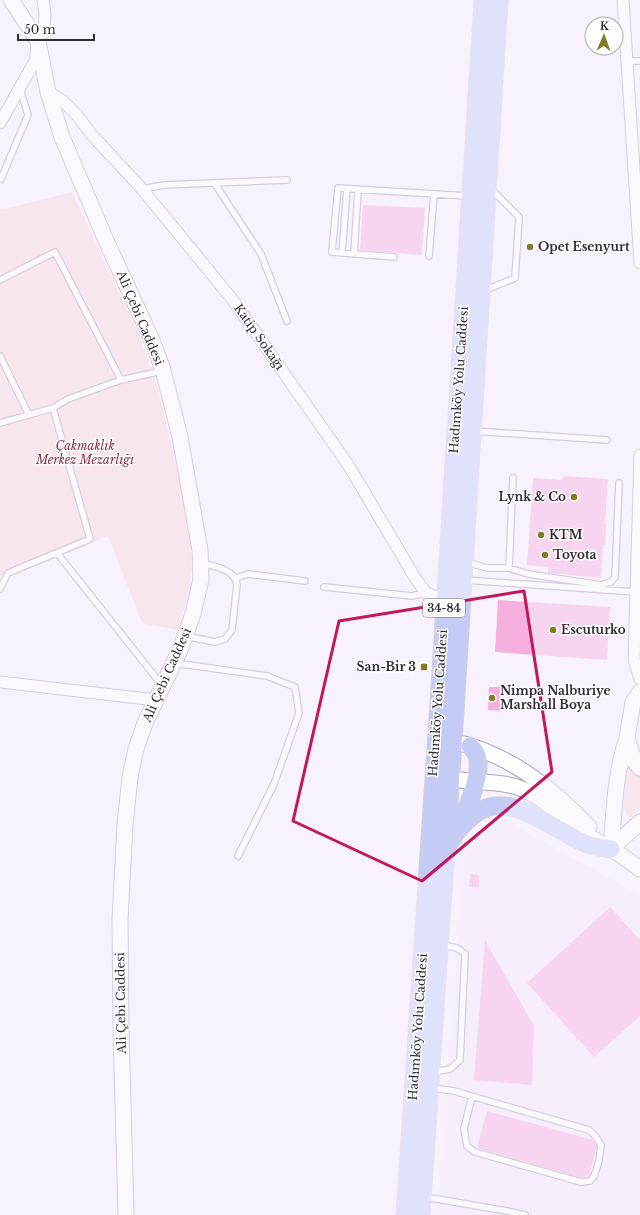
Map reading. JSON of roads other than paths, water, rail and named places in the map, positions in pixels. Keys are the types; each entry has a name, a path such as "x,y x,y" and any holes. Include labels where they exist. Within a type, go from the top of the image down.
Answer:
{"main road":[{"name":"Hadımköy Yolu Caddesi","path":"421,1215 451,778 487,185 487,1"},
{"name":"Hadımköy Yolu Caddesi","path":"405,1215 470,196 487,1"},
{"path":"451,778 439,768 435,752 443,743 453,743"},
{"path":"445,849 457,831 466,811 475,782 478,761 477,755 470,746"},
{"path":"457,831 486,808 497,806 507,807 515,808 528,814 586,844 611,849"}],"street":[{"path":"10,0 38,42"},
{"path":"0,123 35,61 38,42 44,32 45,13 43,0"},
{"path":"623,0 638,196 640,263"},
{"name":"Ali Çebi Caddesi","path":"38,42 48,92 62,137 108,245 152,340 163,370 180,437 200,550 200,579 195,607 174,663 145,723 136,749 130,777 125,825 120,927 126,1215"},
{"name":"Katip Sokağı","path":"48,92 63,101 78,114 91,134 142,189 232,299 349,466 414,576 426,593"},
{"path":"640,455 634,660 640,679"},
{"path":"426,593 445,600"},
{"path":"0,682 156,700"},
{"path":"611,849 621,755 627,738 633,702 640,692"},
{"path":"627,738 635,762 640,768"},
{"path":"453,743 470,746 506,760 532,777 553,792 611,849"},
{"path":"451,778 475,782 501,783 517,787 530,793 550,806 585,834 611,849 640,869"},
{"path":"611,849 640,822"}],"lane":[{"path":"627,61 640,61"},
{"path":"1,179 28,115 20,89"},
{"path":"142,189 164,185 287,180"},
{"path":"215,184 261,254 287,321"},
{"path":"481,292 515,278 519,217 487,185"},
{"path":"394,257 332,252 338,188 470,196"},
{"path":"342,253 347,189"},
{"path":"354,254 358,190"},
{"path":"429,256 434,194"},
{"path":"0,280 55,252 120,380"},
{"path":"0,356 30,415"},
{"path":"0,423 53,408 68,399 120,380 163,370"},
{"path":"0,589 8,572 90,539 53,408"},
{"path":"472,431 607,440"},
{"path":"509,568 513,478"},
{"path":"464,560 487,568 509,568 528,574 601,585 611,582 615,577 619,483"},
{"path":"57,553 162,686"},
{"path":"185,636 215,642 225,639 232,630 237,584 236,578 231,573 217,567 200,563"},
{"path":"236,578 248,574 305,581"},
{"path":"462,580 636,592"},
{"path":"324,587 412,596 426,593"},
{"path":"174,663 267,676 295,687 299,713 274,784 238,856"},
{"path":"430,1080 450,1069 460,1060 465,954 457,948 440,945"},
{"path":"430,1080 454,1091 472,1096 589,1130 601,1145 599,1161 594,1176 590,1181 581,1182 474,1152 467,1146 464,1129 472,1096"},
{"path":"422,1196 524,1215"}],"place":[{"name":"Opet Esenyurt","path":"530,247"},
{"name":"Lynk & Co","path":"574,497"},
{"name":"KTM","path":"541,535"},
{"name":"Toyota","path":"545,555"},
{"name":"Escuturko","path":"553,630"},
{"name":"San-Bir 3","path":"424,667"},
{"name":"Nimpa Nalburiye Marshall Boya","path":"492,698"}],"park label":[{"name":"Çakmaklık Merkez Mezarlığı","path":"85,453"}]}
